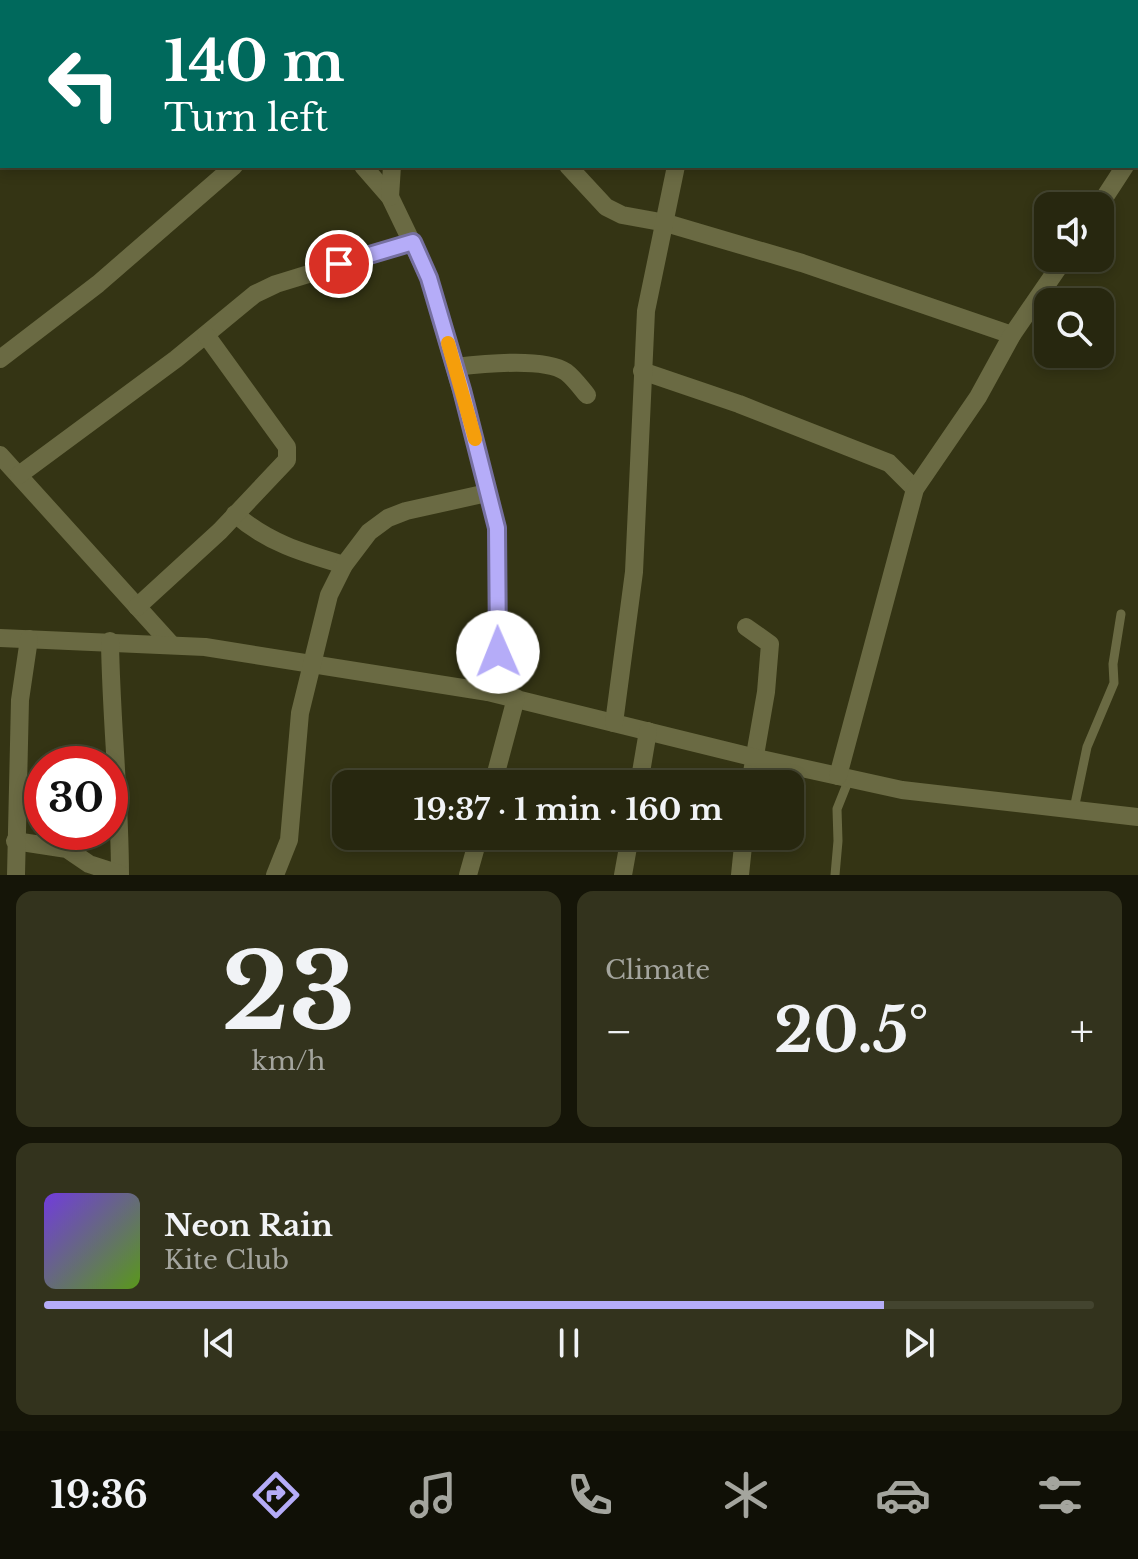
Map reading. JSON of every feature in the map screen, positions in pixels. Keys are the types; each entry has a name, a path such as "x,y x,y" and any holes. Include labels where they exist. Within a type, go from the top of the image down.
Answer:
{"street":[{"path":"0,359 98,284 232,168"},
{"path":"365,168 390,197 429,278 497,528 498,652 488,692"},
{"path":"390,197 392,168"},
{"path":"570,168 606,207 622,215 666,223 802,263 1012,335"},
{"path":"614,723 634,572 646,311 676,168"},
{"path":"1108,192 1124,168"},
{"path":"19,475 206,335 255,294 276,284 413,242"},
{"path":"843,778 915,489 978,397 1012,335 1055,272"},
{"path":"137,607 287,460 287,447 206,335"},
{"path":"455,367 504,362 548,367 565,371 587,395"},
{"path":"642,371 739,404 889,463 915,489"},
{"path":"0,455 170,643"},
{"path":"275,875 289,840 300,713 329,595 344,565 369,532 388,518 487,493"},
{"path":"235,514 257,533 292,550 344,565"},
{"path":"746,627 770,644 766,692 751,770"},
{"path":"0,638 170,643 488,692 752,757 902,790 1138,817"},
{"path":"16,875 20,700 29,639"},
{"path":"15,841 67,849 89,864 120,875 119,803 110,716 110,641"},
{"path":"497,770 516,698"},
{"path":"641,770 648,731"},
{"path":"468,875 475,850"},
{"path":"623,875 627,850"},
{"path":"740,875 743,850"}],"lane":[{"path":"1074,809 1087,747 1114,683 1113,664 1121,614"},
{"path":"835,875 837,809 843,778"}],"slow traffic":[{"path":"448,343 475,439"}],"route":[{"path":"339,264 413,242 429,278 497,528 498,652"}]}
